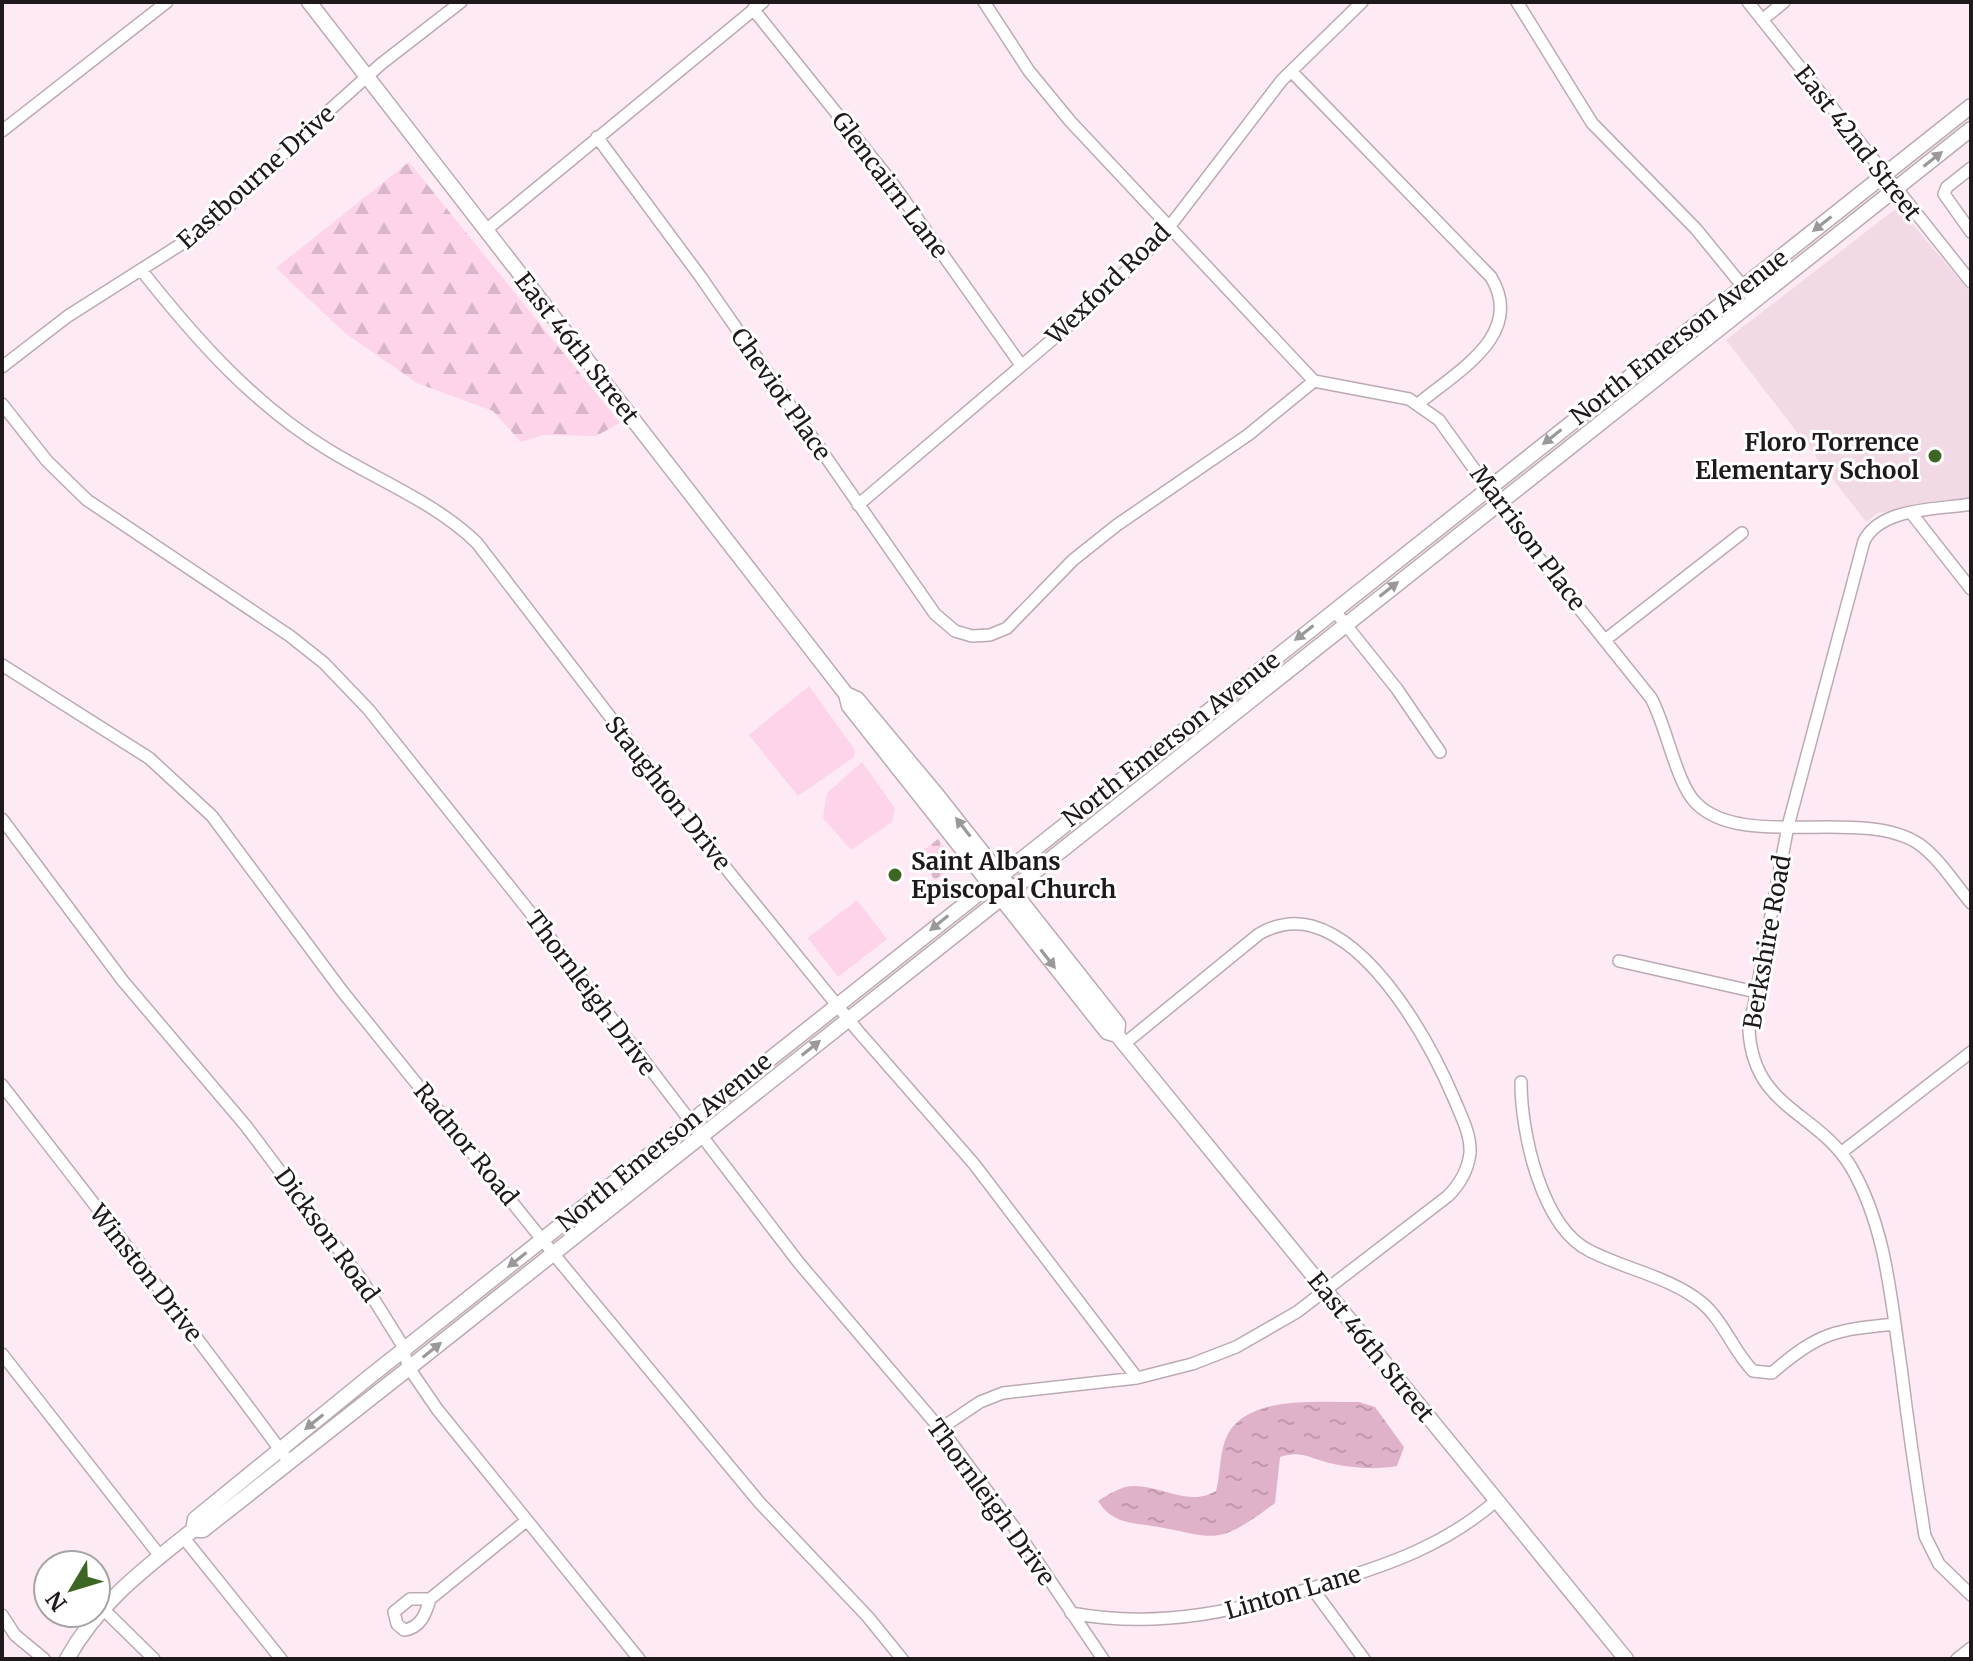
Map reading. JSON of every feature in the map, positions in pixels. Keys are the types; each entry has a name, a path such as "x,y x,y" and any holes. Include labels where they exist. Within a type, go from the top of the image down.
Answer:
{"main road":[{"name":"East 46th Street","path":"309,2 846,694 849,706 998,898 1107,1032 1120,1039 1626,1659"},
{"name":"North Emerson Avenue","path":"112,1599 188,1533 203,1530 405,1349 1971,106"},
{"name":"North Emerson Avenue","path":"285,1456 409,1368 1971,129"},
{"name":"East 46th Street","path":"846,694 857,699 1000,874 1118,1024 1120,1039"},
{"name":"North Emerson Avenue","path":"67,1659 88,1629"}],"street":[{"path":"2,131 167,2"},
{"name":"Eastbourne Drive","path":"2,367 68,316 212,223 367,77 461,2"},
{"path":"984,2 1047,95 1314,381 1418,404 1492,340 1501,319 1500,293 1491,277 1430,212 1291,71"},
{"name":"Wexford Road","path":"858,505 1084,312 1170,226 1291,71 1362,2"},
{"path":"1517,2 1592,123 1696,229 1754,300"},
{"name":"East 42nd Street","path":"1748,2 1883,176 1971,282"},
{"path":"1762,20 1784,2"},
{"path":"486,230 758,6"},
{"name":"Glencairn Lane","path":"758,6 890,180 1021,365"},
{"name":"Cheviot Place","path":"597,137 700,276 937,617 955,631 976,636 995,634 1010,625 1084,551 1248,435 1314,381"},
{"path":"1971,168 1944,194 1971,232"},
{"name":"Staughton Drive","path":"142,271 213,357 306,435 361,471 441,513 477,543 704,840 836,1005 974,1164 1137,1378"},
{"name":"Thornleigh Drive","path":"2,404 47,461 87,500 290,636 343,681 541,926 823,1295 940,1429 1014,1527 1103,1659"},
{"name":"Marrison Place","path":"1418,404 1439,420 1498,503 1658,709 1682,782 1694,801 1723,821 1876,830 1903,836 1932,856 1971,903"},
{"name":"Berkshire Road","path":"1971,504 1882,521 1864,541 1788,826 1756,992 1750,1044 1758,1074 1782,1104 1842,1152 1865,1195 1877,1228 1895,1324 1926,1543 1939,1564 1971,1595"},
{"path":"1912,514 1971,589"},
{"path":"1605,640 1742,533"},
{"path":"1334,610 1397,689 1440,752"},
{"name":"Radnor Road","path":"2,665 149,758 192,794 249,863 342,991 542,1240 759,1502 868,1617 902,1659"},
{"name":"Dickson Road","path":"2,819 123,981 246,1126 363,1282 405,1349 409,1368 526,1521 639,1659"},
{"path":"940,1429 980,1402 1010,1391 1137,1378 1192,1364 1236,1347 1282,1322 1325,1291 1448,1196 1462,1179 1468,1163 1469,1137 1443,1071 1418,1027 1392,991 1359,957 1328,933 1304,924 1283,925 1255,936 1120,1039"},
{"path":"1619,961 1756,992"},
{"path":"1842,1152 1971,1052"},
{"path":"1521,1082 1521,1117 1548,1203 1563,1230 1587,1250 1679,1289 1702,1303 1753,1371 1772,1373 1803,1346 1827,1334 1895,1324"},
{"name":"Winston Drive","path":"2,1085 285,1456"},
{"path":"2,1354 160,1556"},
{"name":"Linton Lane","path":"1071,1613 1122,1619 1187,1618 1242,1609 1422,1551 1463,1527 1497,1500"},
{"path":"430,1599 526,1521"},
{"path":"188,1533 281,1659"},
{"path":"1312,1588 1364,1659"},
{"path":"112,1618 154,1659"},
{"path":"3,1622 41,1657"},
{"path":"1957,1659 1971,1648"}],"shaded area":[{"path":"1898,207 1971,293 1971,499 1878,513 1866,522 1726,340"}],"green space":[{"path":"409,162 620,423 596,436 543,435 521,442 493,411 417,383 345,333 276,268"},
{"path":"809,686 855,750 854,757 798,796 749,735"},
{"path":"862,762 895,808 892,822 851,850 823,818 827,793"},
{"path":"938,839 957,863 935,880 916,856"},
{"path":"857,900 887,939 838,977 808,938"}],"water":[{"path":"1305,1402 1359,1402 1375,1407 1404,1447 1397,1466 1363,1468 1299,1455 1280,1457 1275,1503 1225,1534 1201,1535 1125,1521 1113,1517 1098,1501 1129,1486 1186,1496 1206,1495 1216,1491 1227,1436 1237,1423 1251,1413 1267,1407"}],"place":[{"name":"Floro Torrence Elementary School","path":"1935,456"},
{"name":"Saint Albans Episcopal Church","path":"895,875"}]}
